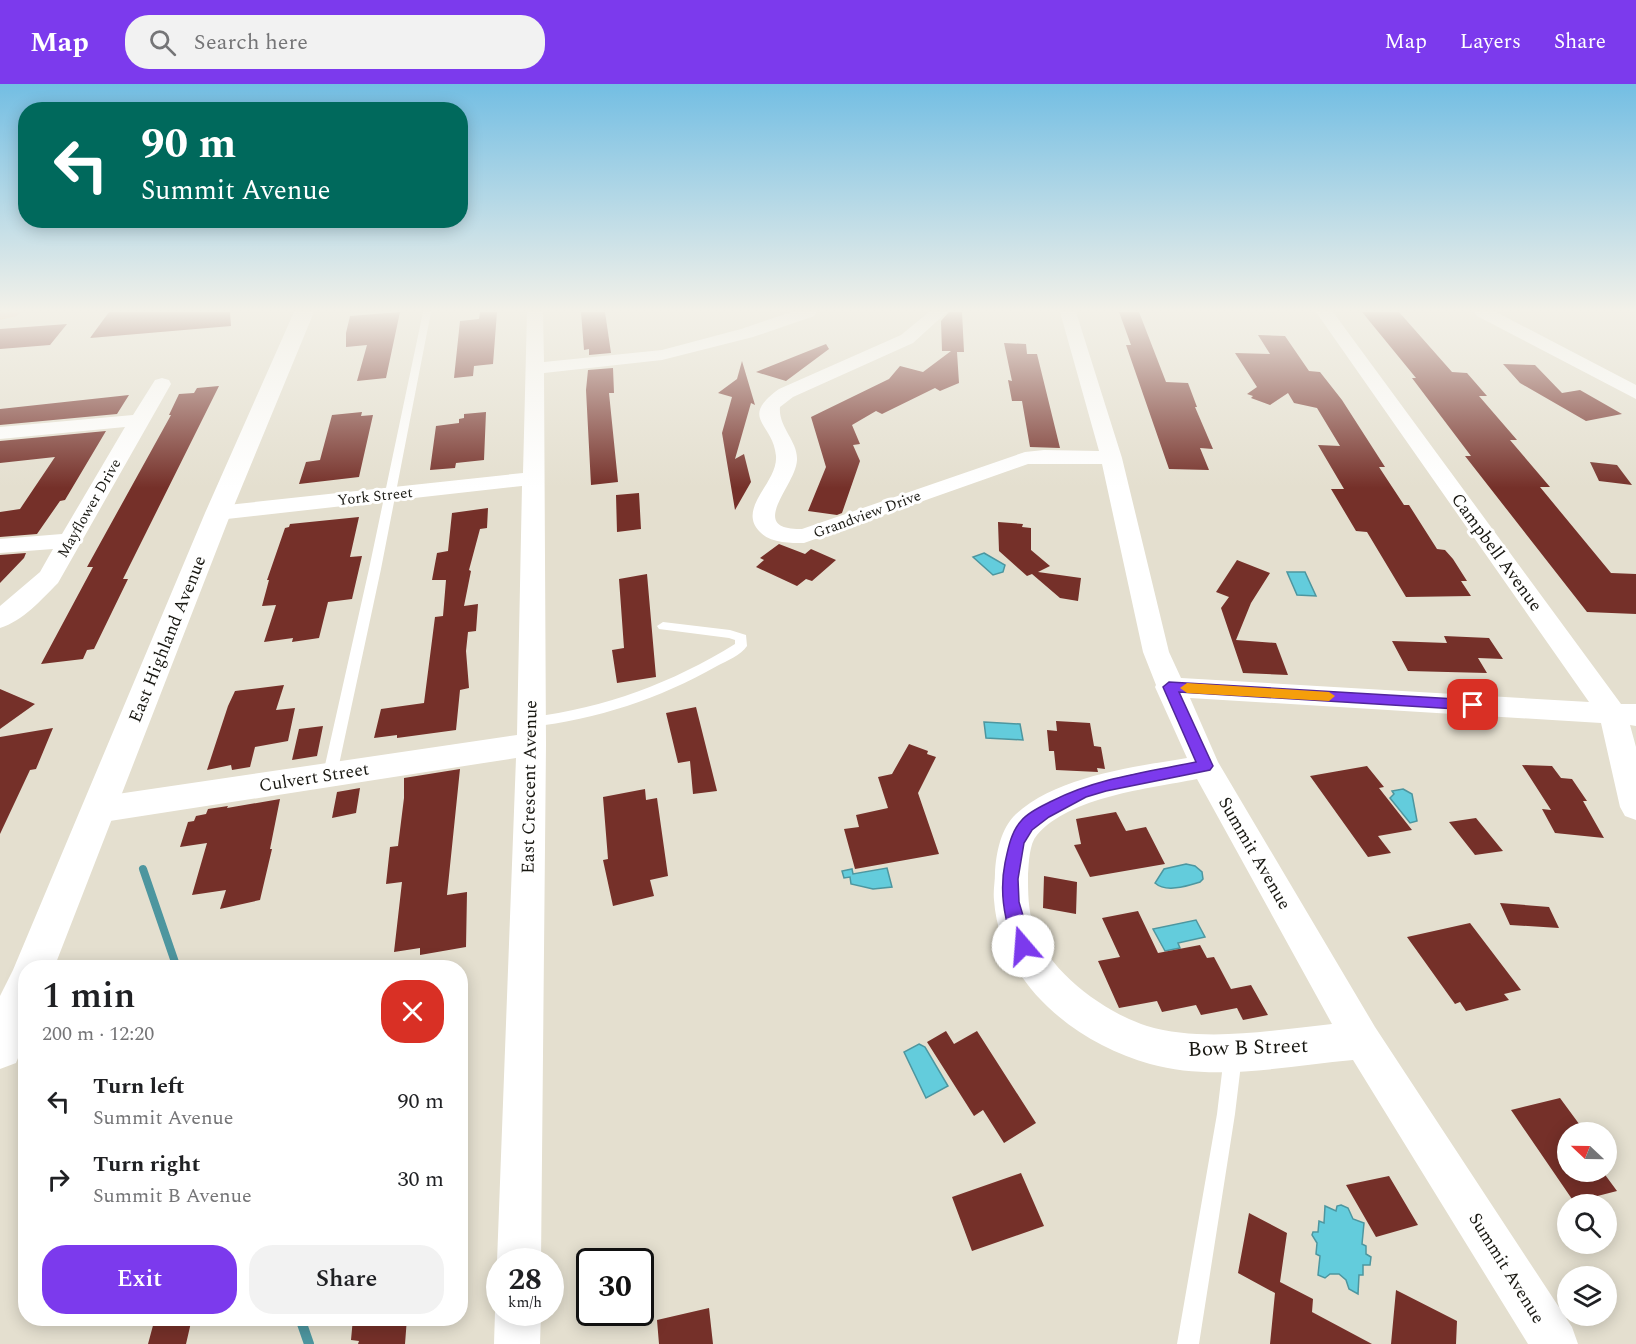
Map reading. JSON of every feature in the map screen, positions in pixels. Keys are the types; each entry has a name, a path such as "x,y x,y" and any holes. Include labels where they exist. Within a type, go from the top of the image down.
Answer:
{"street":[{"name":"East Highland Avenue","path":"36,960 218,513 279,371"},
{"name":"East Crescent Avenue","path":"519,1248 531,733 535,371"},
{"name":"Grandview Drive","path":"836,371 786,393 770,405 770,416 785,448 787,459 763,511 762,519 764,525 784,536 804,537 1025,458 1044,456 1111,458"},
{"name":"Summit Avenue","path":"1085,371 1111,458 1156,652 1169,687 1205,766 1362,1040 1555,1344"},
{"name":"Campbell Avenue","path":"1368,371 1625,714 1636,807"},
{"path":"1594,371 1636,393"},
{"name":"Mayflower Drive","path":"0,619 48,577 162,384"},
{"path":"0,433 139,420"},
{"name":"York Street","path":"218,513 532,478"},
{"path":"0,546 71,540"},
{"path":"1169,687 1625,714"},
{"name":"Culvert Street","path":"97,810 330,774 531,733"},
{"name":"Bow B Street","path":"1205,766 1106,785 1082,793 1044,812 1026,825 1017,842 1010,879 1010,902 1023,946 1036,969 1061,996 1083,1014 1113,1032 1151,1046 1191,1052 1234,1051 1362,1040"},
{"path":"0,1047 18,1004"},
{"path":"517,1344 518,1326"}],"lane":[{"path":"330,774 414,371"},
{"path":"531,733 634,699 718,661 741,646 742,638 730,634 663,626"},
{"path":"1188,1344 1226,1114 1234,1051"}],"water":[{"path":"984,553 1005,565 1003,572 993,575 973,557"},
{"path":"1287,572 1305,572 1316,596 1297,595"},
{"path":"984,722 1020,724 1023,740 986,738"},
{"path":"1403,789 1412,794 1417,821 1410,823 1390,798 1394,794 1392,791"},
{"path":"1186,864 1195,866 1202,872 1203,879 1200,882 1171,888 1155,883 1164,869"},
{"path":"887,868 892,887 873,889 851,884 850,877 844,878 842,871 852,869 853,874"},
{"path":"1196,920 1205,937 1178,943 1180,948 1165,951 1153,929"},
{"path":"919,1044 925,1047 948,1086 926,1098 904,1052"},
{"path":"1325,1206 1336,1211 1337,1206 1348,1208 1353,1219 1364,1223 1362,1244 1366,1246 1366,1254 1371,1257 1370,1265 1363,1265 1363,1275 1359,1275 1358,1294 1349,1289 1346,1280 1339,1274 1330,1274 1325,1278 1318,1275 1320,1256 1316,1254 1317,1243 1312,1235 1313,1232 1318,1232 1319,1221 1324,1223"}],"building":[{"path":"360,371 388,371 386,378 357,381"},
{"path":"455,371 474,371 473,376 454,378"},
{"path":"588,371 613,371 614,393 609,393 618,482 591,485 586,390"},
{"path":"739,371 745,371 755,405 751,403 735,459 744,454 751,482 735,510 722,433 732,397 718,393 737,379"},
{"path":"759,371 800,371 786,381 756,372"},
{"path":"896,371 958,371 959,383 940,391 935,388 882,414 876,411 852,425 860,444 853,445 860,461 842,513 837,515 808,511 826,467 811,417 889,379"},
{"path":"1010,371 1041,371 1060,448 1030,447 1022,401 1012,401 1008,380 1012,381"},
{"path":"1135,371 1162,371 1166,382 1188,383 1197,407 1195,407 1213,449 1200,448 1209,470 1169,469"},
{"path":"1247,371 1320,372 1342,400 1385,467 1379,467 1404,505 1409,505 1437,549 1445,550 1453,559 1467,581 1461,581 1471,596 1406,597 1367,532 1356,531 1331,489 1344,489 1318,445 1340,446 1317,408 1294,403 1288,393 1270,405 1251,398 1253,396 1247,394 1257,387"},
{"path":"1410,371 1467,373 1487,396 1479,396 1517,440 1510,440 1550,487 1540,487 1611,573 1636,574 1636,614 1587,612 1465,456 1471,456 1412,378 1416,378"},
{"path":"1509,371 1541,371 1562,393 1580,390 1622,414 1586,421 1520,383"},
{"path":"219,386 123,579 128,579 94,649 87,650 83,659 41,664 93,567 87,567 171,415 169,415 179,394 194,393 197,388"},
{"path":"129,395 117,414 0,425 0,409"},
{"path":"362,412 361,416 373,415 359,477 299,484 306,462 320,460 332,415"},
{"path":"486,412 484,460 456,463 455,468 430,470 436,426 459,423 459,419 464,418 464,414"},
{"path":"106,431 65,500 60,501 37,534 0,537 0,512 20,509 55,457 0,463 0,441"},
{"path":"1590,462 1617,465 1632,485 1599,481"},
{"path":"639,493 641,529 617,532 616,495"},
{"path":"488,508 487,528 480,529 469,570 471,571 464,606 478,604 476,631 468,632 466,651 469,688 460,690 456,730 397,738 397,735 374,738 381,709 424,703 435,617 443,616 446,580 432,580 437,553 448,551 452,513"},
{"path":"359,517 350,557 362,556 352,599 328,602 319,638 292,642 293,638 264,642 276,605 262,606 269,580 267,580 285,528 290,524"},
{"path":"998,522 1023,524 1022,527 1031,528 1031,550 1050,566 1038,572 1081,578 1078,601 1060,598 1032,574 1027,576 999,551"},
{"path":"779,544 805,554 811,549 836,560 812,581 806,579 797,586 756,567 764,560 760,558"},
{"path":"26,553 24,558 0,583 0,555"},
{"path":"1237,560 1270,573 1251,603 1236,640 1276,643 1288,675 1243,673 1221,608 1229,597 1216,592"},
{"path":"647,574 656,677 617,683 612,650 624,648 619,579"},
{"path":"1444,636 1489,638 1503,659 1478,658 1487,673 1408,671 1392,641 1447,643"},
{"path":"284,685 276,710 295,708 288,741 255,747 250,767 232,770 231,765 207,770 235,691"},
{"path":"0,689 35,704 0,729"},
{"path":"696,707 717,791 693,794 690,761 678,763 666,713"},
{"path":"1056,721 1090,723 1094,746 1101,747 1105,769 1097,768 1098,772 1056,770 1054,751 1049,751 1047,730 1057,731"},
{"path":"323,726 317,756 292,760 299,729"},
{"path":"53,728 36,769 30,770 0,834 0,737"},
{"path":"909,744 928,751 927,754 936,757 918,793 939,854 855,869 844,829 859,827 856,815 888,808 878,777 892,774"},
{"path":"1522,765 1552,766 1561,778 1572,779 1587,801 1583,801 1604,838 1555,833 1542,809 1551,810"},
{"path":"1367,766 1384,787 1379,788 1412,830 1378,836 1391,853 1368,857 1310,776"},
{"path":"460,769 447,895 467,892 466,947 420,955 420,948 394,952 402,882 386,884 390,847 398,846 404,778"},
{"path":"360,788 356,813 332,818 337,792"},
{"path":"645,789 646,800 657,798 668,876 650,880 654,896 613,906 603,860 608,859 603,797"},
{"path":"280,799 270,849 272,849 260,900 220,909 226,890 192,895 207,843 180,847 188,822 194,821 196,816 206,814 208,809"},
{"path":"1116,812 1126,831 1146,827 1165,864 1090,877 1074,845 1081,844 1076,819"},
{"path":"1476,818 1503,851 1475,855 1449,822"},
{"path":"1044,876 1077,882 1076,914 1043,908"},
{"path":"1500,903 1549,907 1559,928 1510,925"},
{"path":"1138,911 1158,953 1200,945 1207,958 1214,957 1231,989 1251,985 1268,1015 1243,1020 1237,1008 1201,1015 1196,1005 1162,1012 1157,1001 1119,1008 1098,961 1120,957 1102,918"},
{"path":"1470,923 1521,990 1504,994 1509,1000 1466,1011 1460,1002 1455,1004 1407,937"},
{"path":"946,1031 954,1044 977,1031 1036,1123 1004,1143 983,1110 974,1116 927,1042"},
{"path":"1560,1098 1578,1122 1557,1122 1557,1177 1511,1110"},
{"path":"1021,1173 1044,1226 972,1251 952,1197"},
{"path":"1389,1176 1418,1225 1376,1237 1346,1185"},
{"path":"1560,1182 1610,1182 1617,1191 1605,1194 1569,1194"},
{"path":"1249,1213 1287,1233 1280,1282 1313,1299 1312,1312 1372,1344 1270,1344 1275,1293 1238,1273"},
{"path":"1396,1290 1457,1321 1456,1344 1391,1344"},
{"path":"709,1308 713,1344 659,1344 657,1320"},
{"path":"153,1326 190,1326 186,1344 148,1344"},
{"path":"352,1326 406,1326 405,1344 358,1344 359,1341 351,1340"}],"waterway":[{"path":"143,869 174,960"},
{"path":"303,1326 309,1344"}],"slow traffic":[{"path":"1187,688 1329,696"}],"route":[{"path":"1023,946 1010,902 1010,879 1017,842 1026,825 1063,802 1106,785 1205,766 1169,687 1473,705"}]}
